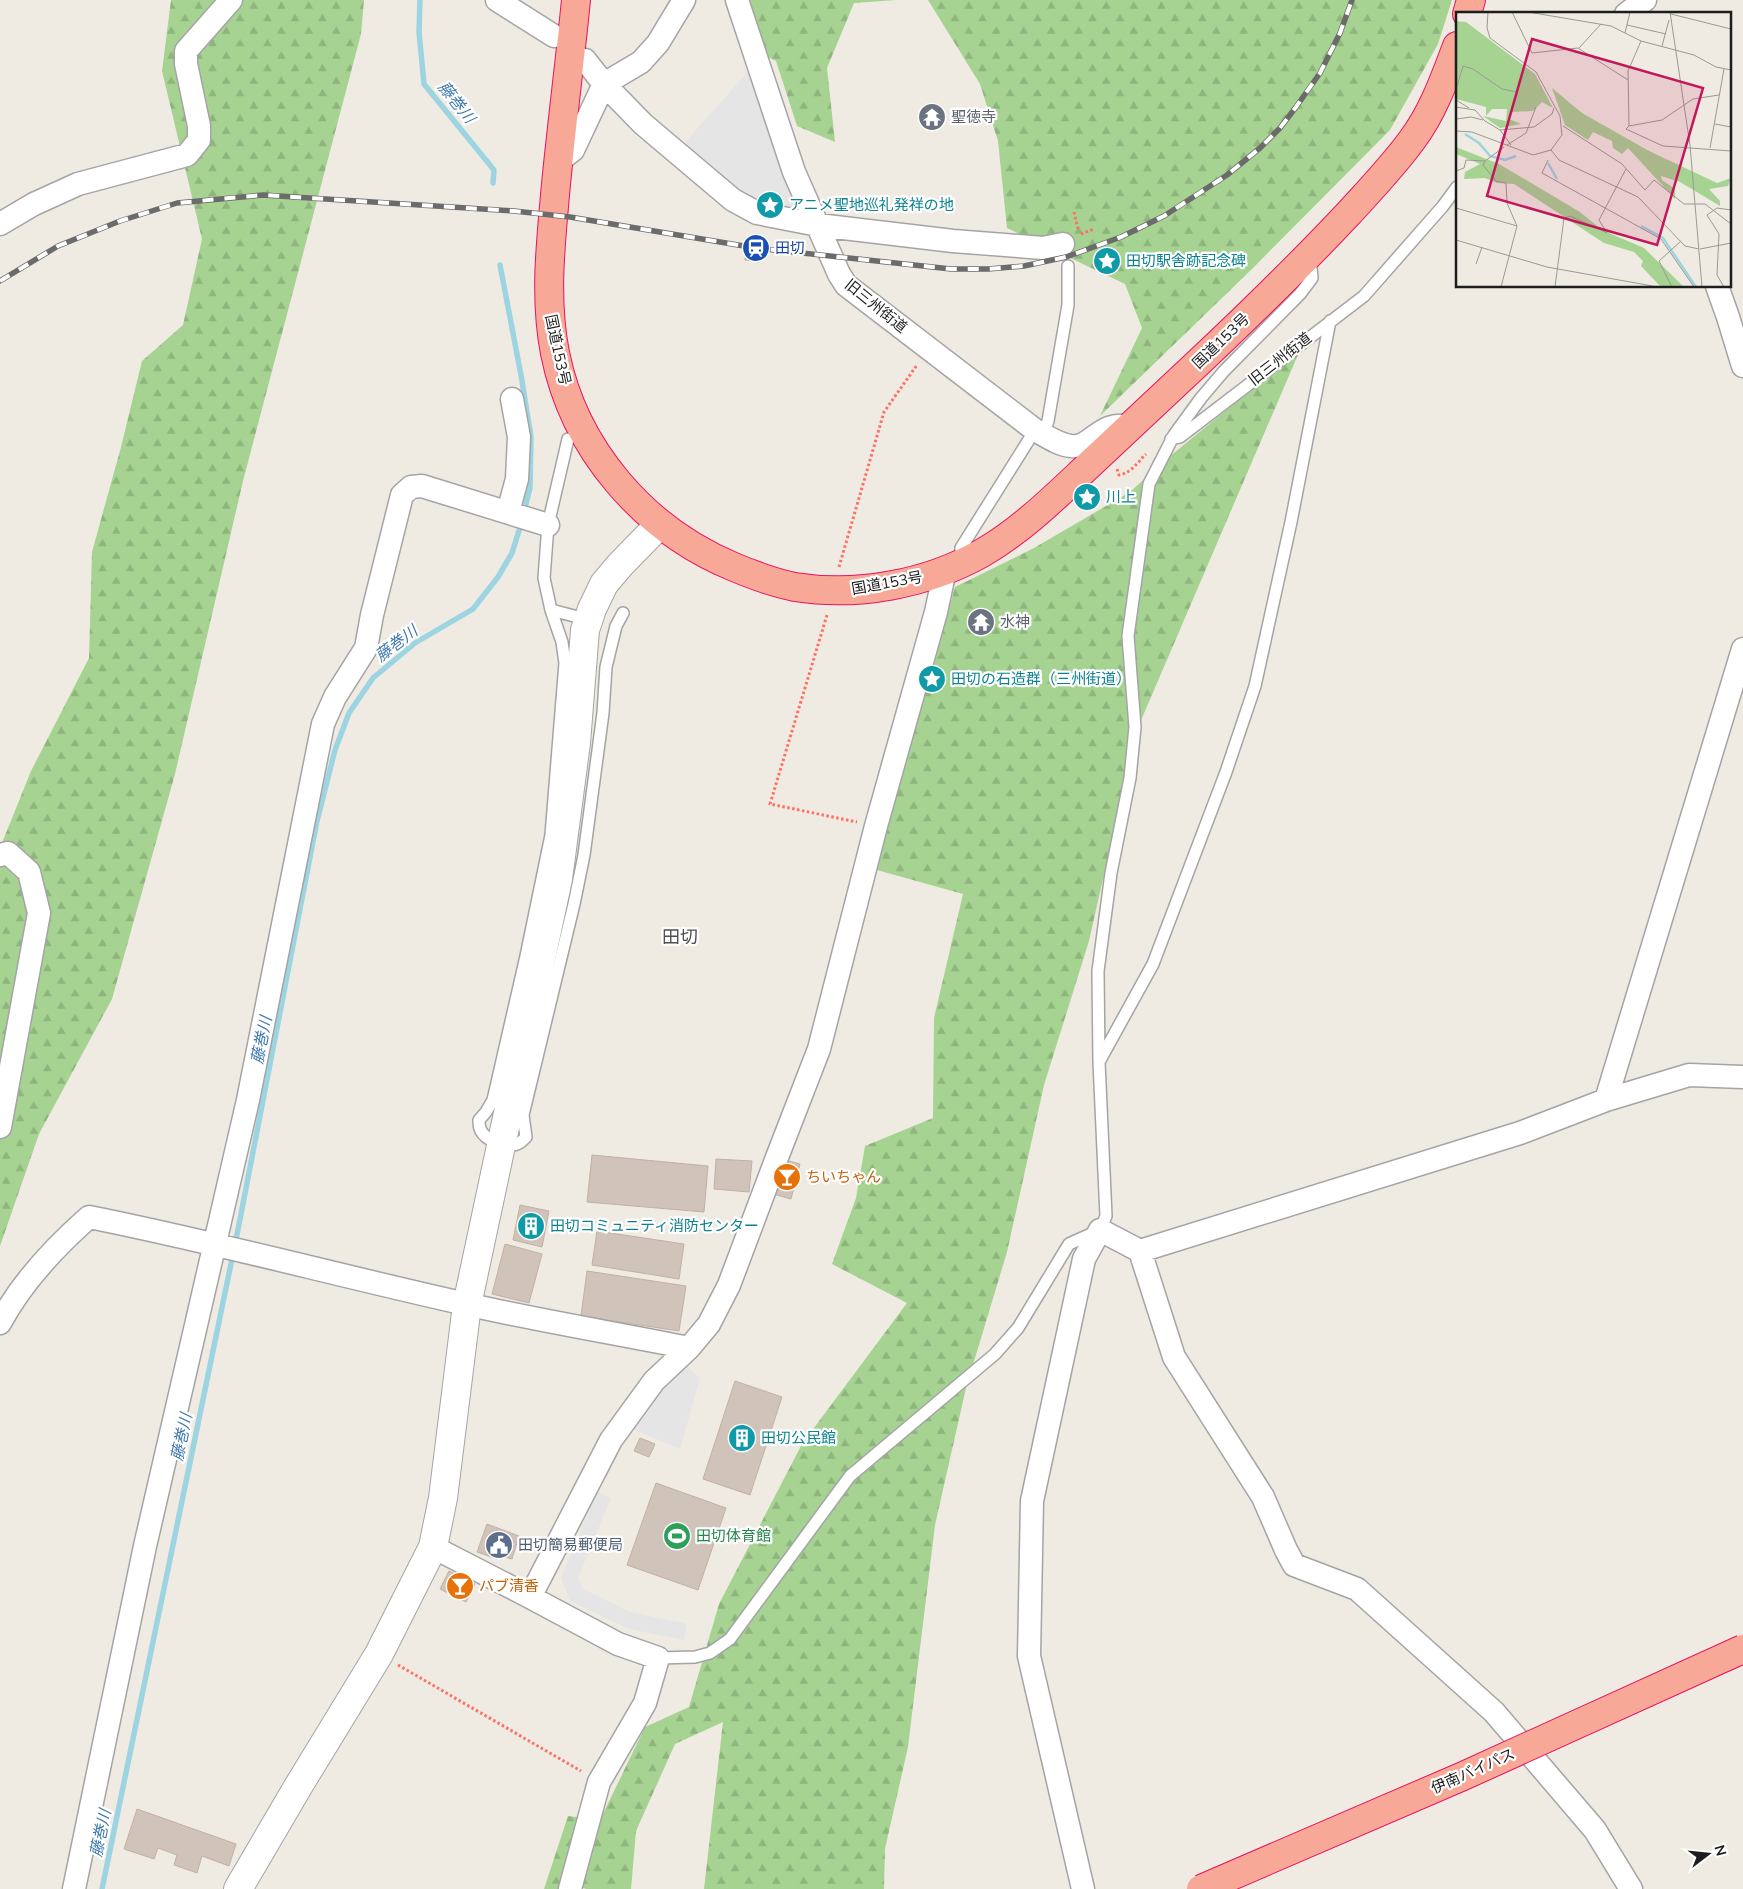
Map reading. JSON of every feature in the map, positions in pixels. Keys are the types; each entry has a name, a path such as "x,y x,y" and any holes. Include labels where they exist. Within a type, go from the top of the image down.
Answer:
{"highway":[{"name":"国道153号","path":"576,0 549,258 549,306 556,354 564,385 579,424 607,469 624,490 660,524 692,547 749,573 791,586 822,590 852,590 905,582 953,567 984,552 1038,513 1211,351 1309,255 1386,172 1414,138 1437,97 1456,49"},
{"name":"伊南バイパス","path":"1201,1889 1470,1772 1743,1649"}],"street":[{"path":"0,224 34,204 78,184 187,155 199,140 199,126 186,64 186,51 231,0"},
{"path":"497,0 554,36"},
{"path":"558,162 573,150 604,84 641,62 658,44 684,0"},
{"name":"旧三州街道","path":"737,0 794,172 839,274 846,285 1039,432 1072,447 1084,444 1104,429 1113,425 1130,427"},
{"path":"1629,12 1645,0"},
{"path":"585,60 604,84 642,124 745,208 758,213 818,225 973,243 1070,248"},
{"path":"1718,288 1743,366"},
{"path":"510,513 517,479 519,437 512,399"},
{"path":"74,1889 145,1546 248,1100 323,724 335,696 366,648 372,615 402,495 411,487 422,486 541,523"},
{"path":"238,1889 379,1654 433,1547 442,1498 468,1304 558,879 576,743 585,630 592,609 604,584 660,524"},
{"path":"530,1597 611,1440 654,1381 689,1348 709,1324 729,1285 819,1049 876,826 936,612 953,567"},
{"path":"1606,1100 1743,649"},
{"path":"0,855 8,853 28,872 39,913 0,1127"},
{"path":"1140,1251 1520,1134 1606,1100 1689,1075 1743,1077"},
{"path":"0,1324 12,1300 67,1237 89,1217 178,1235 255,1255 468,1304 689,1348"},
{"path":"1083,1889 1029,1656 1032,1501 1084,1258 1100,1230 1140,1251 1174,1357 1263,1497 1294,1565 1357,1589 1494,1712 1595,1830 1631,1889"},
{"path":"433,1547 618,1644 658,1658 645,1703 599,1782 570,1889"}],"lane":[{"name":"旧三州街道","path":"1171,439 1180,437 1364,296 1443,206 1456,188"},
{"path":"953,567 961,548 1048,421 1068,305 1070,248"},
{"path":"658,1658 694,1657 710,1653 730,1639 850,1476 995,1354 1018,1328 1069,1244 1100,1230 1106,1216 1099,1062 1098,971 1112,872 1130,778 1135,727 1128,636 1149,484 1171,439 1201,398 1224,371 1300,294 1312,278 1309,255"},
{"path":"1099,1062 1153,964 1226,772 1255,686 1291,522 1330,321"},
{"path":"568,439 541,523 544,578 551,610 562,642 565,663 550,834 526,956 495,1088 492,1100 486,1112 479,1120 479,1127 488,1140 515,1145 526,1136 522,1115 574,904 584,855 603,713 611,625 623,613"},
{"path":"551,610 578,617"}],"path":[{"path":"1070,248 1074,212"},
{"path":"838,571 884,412 929,348"},
{"path":"1121,462 1117,467 1117,471 1119,474 1125,474 1151,448 1171,439"},
{"path":"827,615 770,804 876,826"},
{"path":"379,1654 599,1782"}],"green space":[{"path":"171,0 364,0 361,34 243,481 175,774 112,999 39,1134 0,1246 0,848 31,771 89,658 92,552 142,361 183,325 202,239 162,71"},
{"path":"750,0 896,0 854,3 827,68 835,142 797,126 776,61 766,56"},
{"path":"928,0 1452,0 1438,44 1390,130 1252,269 1100,416 1142,328 1125,284 1007,228 998,141 980,84"},
{"path":"1300,350 1136,732 1089,941 1044,1085 1007,1252 966,1388 935,1525 908,1747 885,1849 884,1889 704,1889 723,1722 675,1744 636,1831 631,1889 586,1889 581,1887 579,1889 544,1889 568,1816 600,1820 645,1727 689,1707 719,1604 802,1444 907,1303 832,1264 856,1198 865,1146 933,1118 934,1018 963,894 877,870 909,734 955,587 1034,548 1130,492 1164,461"}],"shaded area":[{"path":"750,69 807,216 759,208 682,146"},
{"path":"682,1362 700,1378 680,1449 634,1430 658,1391"},
{"path":"597,1492 611,1498 578,1578 583,1589 630,1612 687,1624 684,1640 629,1629 570,1601 561,1578"}],"building":[{"path":"746,251 760,253 759,262 745,260"},
{"path":"592,1155 708,1166 704,1212 587,1202"},
{"path":"716,1159 752,1161 749,1192 714,1189"},
{"path":"782,1159 800,1164 791,1199 773,1194"},
{"name":"田切コミュニティ消防センター","path":"520,1205 549,1211 542,1247 513,1240"},
{"path":"597,1231 684,1244 679,1279 592,1265"},
{"path":"505,1244 542,1254 529,1303 492,1294"},
{"path":"587,1271 686,1286 679,1331 581,1316"},
{"name":"田切公民館","path":"735,1381 782,1397 750,1495 703,1479"},
{"path":"640,1438 655,1444 649,1457 634,1451"},
{"name":"田切体育館","path":"656,1483 726,1508 698,1590 627,1565"},
{"path":"487,1524 519,1536 512,1559 498,1555 497,1559 477,1552"},
{"path":"449,1571 475,1584 466,1602 440,1589"},
{"path":"137,1809 236,1844 229,1866 202,1856 197,1873 174,1865 177,1855 158,1848 154,1859 124,1849"}],"waterway":[{"name":"藤巻川","path":"420,0 419,32 424,84 494,170 493,183"},
{"name":"藤巻川","path":"500,265 531,437 530,488 524,512"},
{"name":"藤巻川","path":"235,1245 317,821 335,750 349,713 373,678 415,643 473,609 498,577 512,553 522,521"},
{"name":"藤巻川","path":"102,1889 233,1254"}],"railway":[{"path":"0,281 58,246 120,221 177,203 263,195 514,211 570,217 756,248 951,269 988,269 1024,266 1066,257 1121,237 1164,216 1227,175 1260,148 1280,128 1296,107 1320,73 1340,33 1352,0"}],"place":[{"name":"聖徳寺","path":"932,117"},
{"name":"アニメ聖地巡礼発祥の地","path":"770,205"},
{"name":"田切","path":"756,248"},
{"name":"田切駅舎跡記念碑","path":"1107,261"},
{"name":"川上","path":"1087,497"},
{"name":"水神","path":"981,622"},
{"name":"田切の石造群（三州街道）","path":"932,679"},
{"name":"ちいちゃん","path":"787,1177"},
{"name":"田切コミュニティ消防センター","path":"531,1226"},
{"name":"田切公民館","path":"742,1438"},
{"name":"田切体育館","path":"677,1536"},
{"name":"田切簡易郵便局","path":"499,1545"},
{"name":"パブ清香","path":"460,1586"}],"district":[{"name":"田切","path":"680,937"}]}
